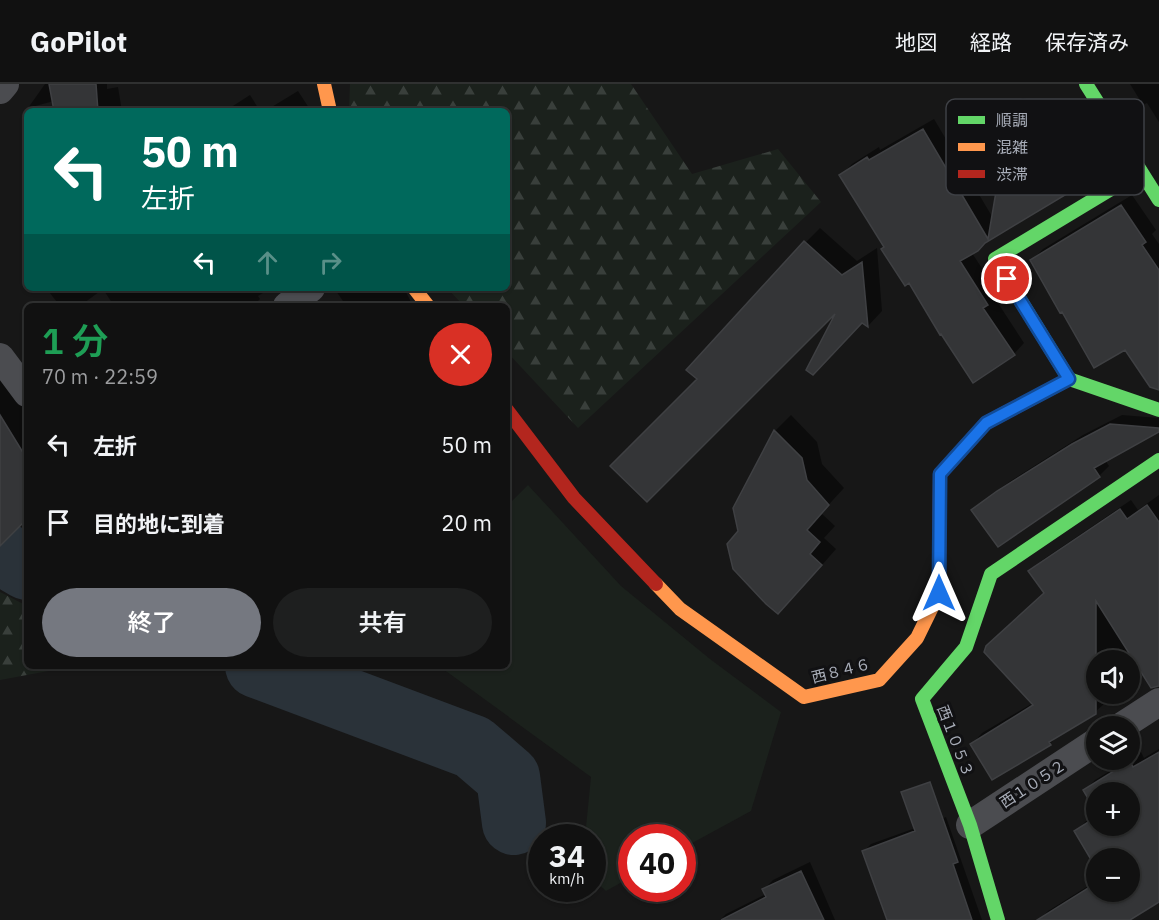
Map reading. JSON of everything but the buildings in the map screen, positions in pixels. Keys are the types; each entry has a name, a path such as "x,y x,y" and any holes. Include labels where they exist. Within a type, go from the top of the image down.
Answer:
{"street":[{"path":"0,90 5,84"},
{"path":"324,84 329,108"},
{"path":"1086,84 1095,99"},
{"path":"1144,176 1159,200"},
{"path":"1101,195 995,259 1069,379 1159,410"},
{"path":"291,303 307,291"},
{"path":"416,291 426,303"},
{"path":"0,357 24,389"},
{"name":"西８４６","path":"510,414 574,498 680,609 804,697 879,680 917,638 939,593 940,474 986,423 1069,379"},
{"name":"西１０５３","path":"998,920 970,825 922,699 966,647 991,574 1159,460"},
{"path":"1137,716 1159,702"},
{"name":"西１０５２","path":"970,825 1086,749"}],"green space":[{"path":"350,84 631,84 692,174 778,149 821,202 578,428 510,355 510,303 461,303 450,291 510,291 510,108 349,108"},
{"path":"528,485 621,586 710,659 781,712 751,811 696,841 696,824 618,824 618,884 606,891 606,824 586,824 591,777 443,669 510,669 510,503"},
{"path":"0,592 24,604 24,669 59,669 0,680"}],"waterway":[{"path":"0,552 24,566"},
{"path":"265,669 473,747 508,777 514,823"}],"traffic: fast":[{"path":"1086,84 1095,99"},
{"path":"1144,176 1159,200"},
{"path":"1101,195 995,259 1069,379 1159,410"},
{"path":"998,920 970,825 922,699 966,647 991,574 1159,460"}],"traffic: slow":[{"path":"324,84 329,108"},
{"path":"416,291 426,303"},
{"path":"656,584 680,609 804,697 879,680 917,638 939,593 939,565"}],"traffic: jam":[{"path":"939,565 940,474 986,423 1069,379"},
{"path":"510,414 574,498 656,584"}],"route":[{"path":"939,593 940,474 986,423 1069,379 1007,279"}]}
